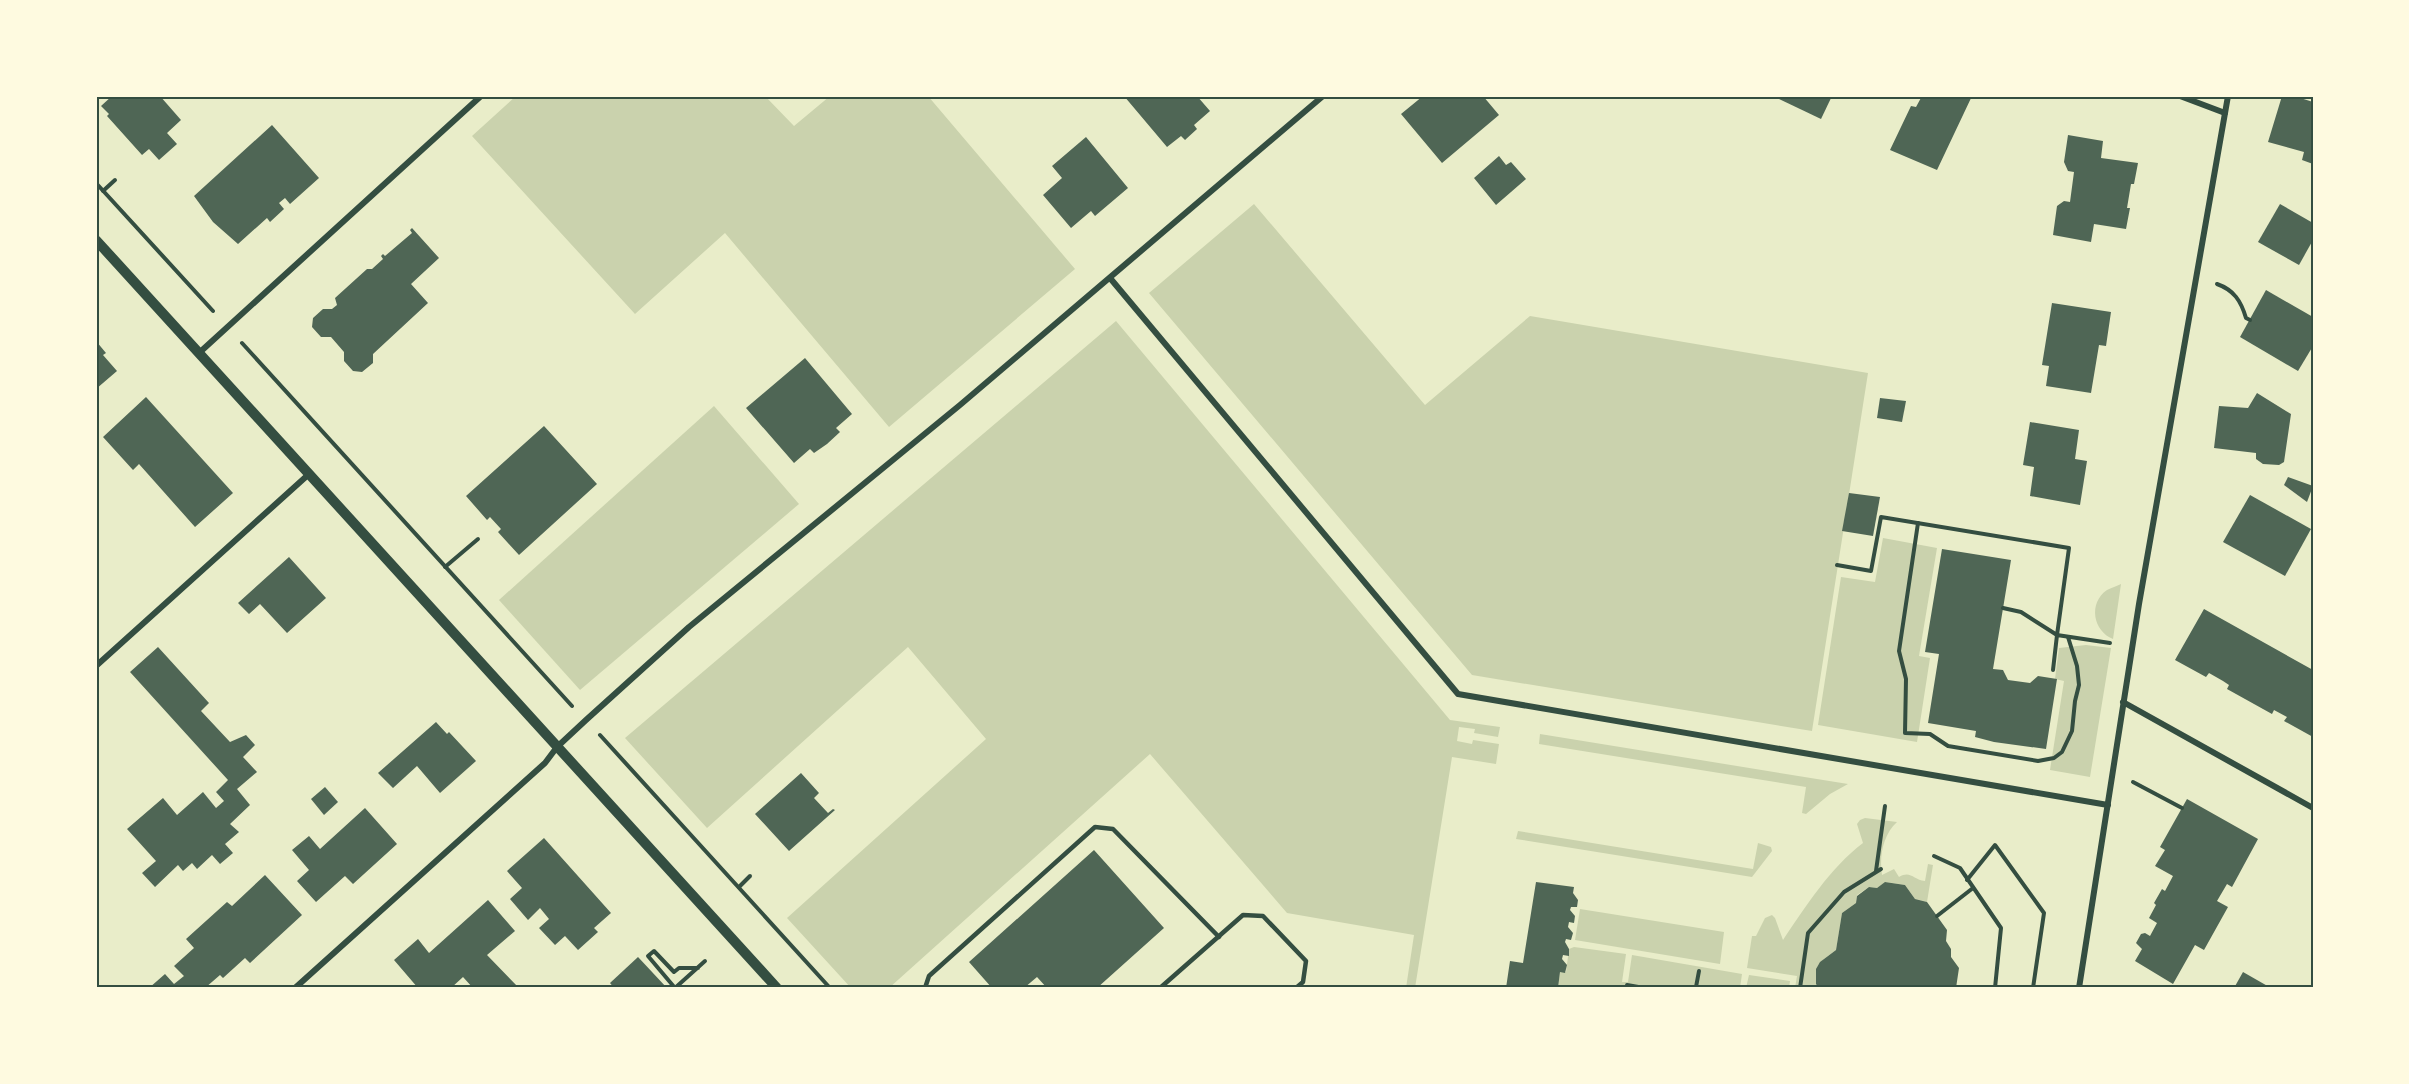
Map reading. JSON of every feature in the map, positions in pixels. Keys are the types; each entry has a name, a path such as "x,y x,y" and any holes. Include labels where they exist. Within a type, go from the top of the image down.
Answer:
{"street":[{"path":"199,352 481,96"},
{"path":"295,988 544,763 557,747 689,627 960,405 1323,96"},
{"path":"2180,96 2225,113"},
{"path":"2079,988 2123,702 2228,96"},
{"path":"96,240 777,988"},
{"path":"1110,278 1458,694 2108,805"},
{"path":"96,666 309,474"},
{"path":"2123,702 2313,808"}],"lane":[{"path":"925,988 929,976 1095,827 1113,829 1219,937"},
{"path":"1160,988 1243,915 1263,916 1306,961 1303,982 1296,988"}],"path":[{"path":"103,191 115,180"},
{"path":"96,183 210,308"},
{"path":"2211,282 2232,291 2240,300 2246,318 2250,320"},
{"path":"243,344 569,702"},
{"path":"1837,565 1871,571 1881,517 2069,548 2053,670"},
{"path":"1918,523 1899,651 1906,679 1905,734 1930,734 1948,746 2027,759 2047,761 2054,758 2062,752 2072,731 2079,685 2077,666 2068,637"},
{"path":"445,567 478,539"},
{"path":"2003,608 2021,612 2057,635 2112,644"},
{"path":"602,737 830,988"},
{"path":"2130,780 2182,808"},
{"path":"1875,871 1885,806"},
{"path":"1967,880 1995,846 2044,913 2032,988"},
{"path":"1934,856 1960,868 2001,928 1995,988"},
{"path":"1800,988 1809,933 1844,892 1881,869"},
{"path":"739,887 750,876"},
{"path":"1937,916 1973,888"},
{"path":"698,968 679,968 674,972 654,951 648,956 675,988 698,968 705,961"},
{"path":"1696,988 1699,970"},
{"path":"1627,985 1644,988"}],"green space":[{"path":"516,96 765,96 794,126 830,96 928,96 1075,269 889,427 725,233 635,314 472,136"},
{"path":"1254,204 1425,405 1530,316 1868,373 1812,731 1472,675 1149,293"},
{"path":"1116,321 1450,720 1500,727 1498,737 1474,733 1475,729 1459,727 1457,741 1472,744 1473,740 1499,744 1496,764 1452,757 1415,988 1406,988 1414,935 1287,913 1150,754 889,988 851,988 787,918 986,739 908,647 707,828 625,738"},
{"path":"714,406 799,504 580,690 499,600"},
{"path":"1883,538 1937,548 1919,656 1930,658 1917,742 1818,725 1841,577 1875,582"},
{"path":"2121,584 2113,639 2101,630 2095,616 2095,609 2097,602 2107,590"},
{"path":"2086,645 2111,648 2090,777 2050,770 2064,681 2055,679 2059,648"},
{"path":"1540,734 1848,784 1830,794 1806,814 1802,813 1806,787 1539,744"},
{"path":"1865,818 1897,822 1888,833 1883,846 1882,875 1894,869 1899,877 1909,875 1925,881 1928,864 1933,865 1927,902 1915,899 1905,885 1886,882 1877,888 1869,887 1857,895 1856,903 1842,913 1836,950 1818,966 1816,974 1819,988 1795,988 1797,976 1747,968 1752,936 1756,936 1765,918 1772,915 1775,918 1783,940 1829,876 1863,843 1857,824"},
{"path":"1518,831 1753,869 1758,843 1771,847 1772,851 1752,877 1516,839"},
{"path":"1580,909 1724,932 1720,964 1575,940"},
{"path":"1574,947 1626,954 1622,982 1628,982 1632,955 1742,974 1740,988 1558,988 1560,972 1566,972 1569,949"},
{"path":"1749,975 1790,981 1789,988 1746,988"}],"building":[{"path":"112,96 160,96 181,120 167,133 177,144 159,160 149,149 142,155 107,116 109,114 101,106"},
{"path":"1124,96 1197,96 1210,111 1194,125 1197,129 1185,140 1181,136 1167,147"},
{"path":"1423,96 1455,96 1457,99 1460,96 1483,96 1499,115 1442,163 1401,114"},
{"path":"1773,96 1832,96 1821,119"},
{"path":"1922,96 1972,96 1937,170 1890,150 1911,106 1916,107"},
{"path":"2282,96 2294,96 2313,102 2313,164 2302,160 2304,152 2268,142"},
{"path":"272,125 319,178 290,204 285,198 279,203 284,209 270,222 267,218 238,244 213,222 194,196"},
{"path":"2068,135 2103,141 2101,158 2138,163 2134,184 2131,184 2126,229 2094,224 2091,242 2053,235 2057,206 2064,201 2070,202 2074,172 2068,171 2064,162"},
{"path":"1086,137 1128,188 1095,216 1091,211 1071,228 1043,195 1062,178 1052,166"},
{"path":"1499,156 1506,165 1511,162 1526,179 1496,205 1474,178"},
{"path":"2280,204 2313,223 2313,240 2299,265 2258,242"},
{"path":"412,228 439,258 411,284 428,303 373,354 373,363 362,372 353,371 344,361 344,352 331,337 321,337 312,327 313,318 323,309 332,309 337,305 335,298 367,269 372,269 383,259 381,256 383,254 385,256 412,233 410,230"},
{"path":"2266,290 2313,317 2313,346 2298,371 2240,337"},
{"path":"2052,303 2111,312 2106,346 2099,345 2091,393 2046,386 2049,366 2042,365"},
{"path":"96,341 106,353 103,355 117,371 96,389"},
{"path":"805,358 852,414 836,428 840,432 827,444 814,453 810,449 794,463 746,408"},
{"path":"2257,393 2291,414 2284,462 2279,465 2263,464 2256,459 2256,453 2214,448 2219,406 2248,408"},
{"path":"146,397 233,493 195,527 139,464 133,470 103,437"},
{"path":"1880,398 1906,401 1902,422 1877,418"},
{"path":"2030,422 2079,430 2075,459 2087,461 2080,505 2030,496 2034,467 2023,465"},
{"path":"544,426 597,484 519,555 498,532 501,529 490,517 487,520 466,496"},
{"path":"2288,477 2313,486 2307,502 2284,485"},
{"path":"1849,493 1880,497 1873,536 1842,531"},
{"path":"2250,495 2311,529 2285,576 2223,542"},
{"path":"1942,549 2011,560 1993,669 2003,670 2008,680 2030,683 2038,676 2057,679 2046,749 1994,742 1975,737 1976,731 1928,723 1939,654 1925,652"},
{"path":"289,557 326,598 287,633 260,604 249,614 238,603"},
{"path":"2204,609 2313,670 2313,737 2284,721 2287,717 2274,710 2272,714 2227,689 2229,685 2209,673 2206,677 2175,660"},
{"path":"158,647 209,703 201,711 230,742 246,735 255,745 243,757 257,772 237,789 250,805 230,824 239,832 225,844 233,853 220,864 212,855 197,869 192,863 183,871 178,865 155,887 142,873 156,861 127,829 163,798 177,815 203,792 216,808 224,801 216,792 228,780 130,672"},
{"path":"436,722 447,734 449,732 476,761 440,793 417,766 393,788 378,773"},
{"path":"801,773 819,793 814,798 828,813 835,810 789,851 755,814"},
{"path":"325,787 338,802 324,815 311,799"},
{"path":"2187,799 2258,839 2232,887 2227,884 2217,901 2228,907 2204,950 2195,945 2173,984 2135,961 2142,949 2136,943 2141,934 2145,933 2150,936 2157,923 2149,918 2156,905 2154,903 2162,889 2165,891 2173,876 2155,866 2165,850 2160,847"},
{"path":"365,808 397,844 353,884 345,876 316,902 297,881 309,870 292,850 309,836 320,849"},
{"path":"544,838 611,913 594,928 598,932 578,950 565,936 555,945 539,928 549,919 540,908 528,920 510,899 522,888 507,871"},
{"path":"1094,850 1164,928 1097,988 1047,988 1037,977 1024,988 992,988 969,962"},
{"path":"265,875 302,915 250,963 245,958 223,978 220,975 205,988 149,988 165,974 174,984 184,976 174,966 194,948 186,939 227,902 232,906"},
{"path":"1536,882 1574,887 1573,893 1578,900 1577,907 1571,907 1570,910 1575,916 1574,923 1569,922 1568,927 1573,933 1571,940 1566,939 1565,942 1569,949 1569,956 1563,955 1562,959 1567,965 1565,973 1560,972 1558,988 1506,988 1510,961 1523,963"},
{"path":"1885,882 1905,885 1915,899 1927,902 1947,930 1946,941 1951,949 1951,957 1959,968 1956,988 1819,988 1816,984 1816,969 1820,962 1836,950 1842,913 1856,903 1857,896 1869,887 1877,888"},
{"path":"488,900 515,931 487,955 518,987 473,988 463,977 451,988 418,988 394,960 418,939 429,953"},
{"path":"638,957 667,988 614,988 610,983"},
{"path":"2243,972 2271,988 2234,988"}]}
